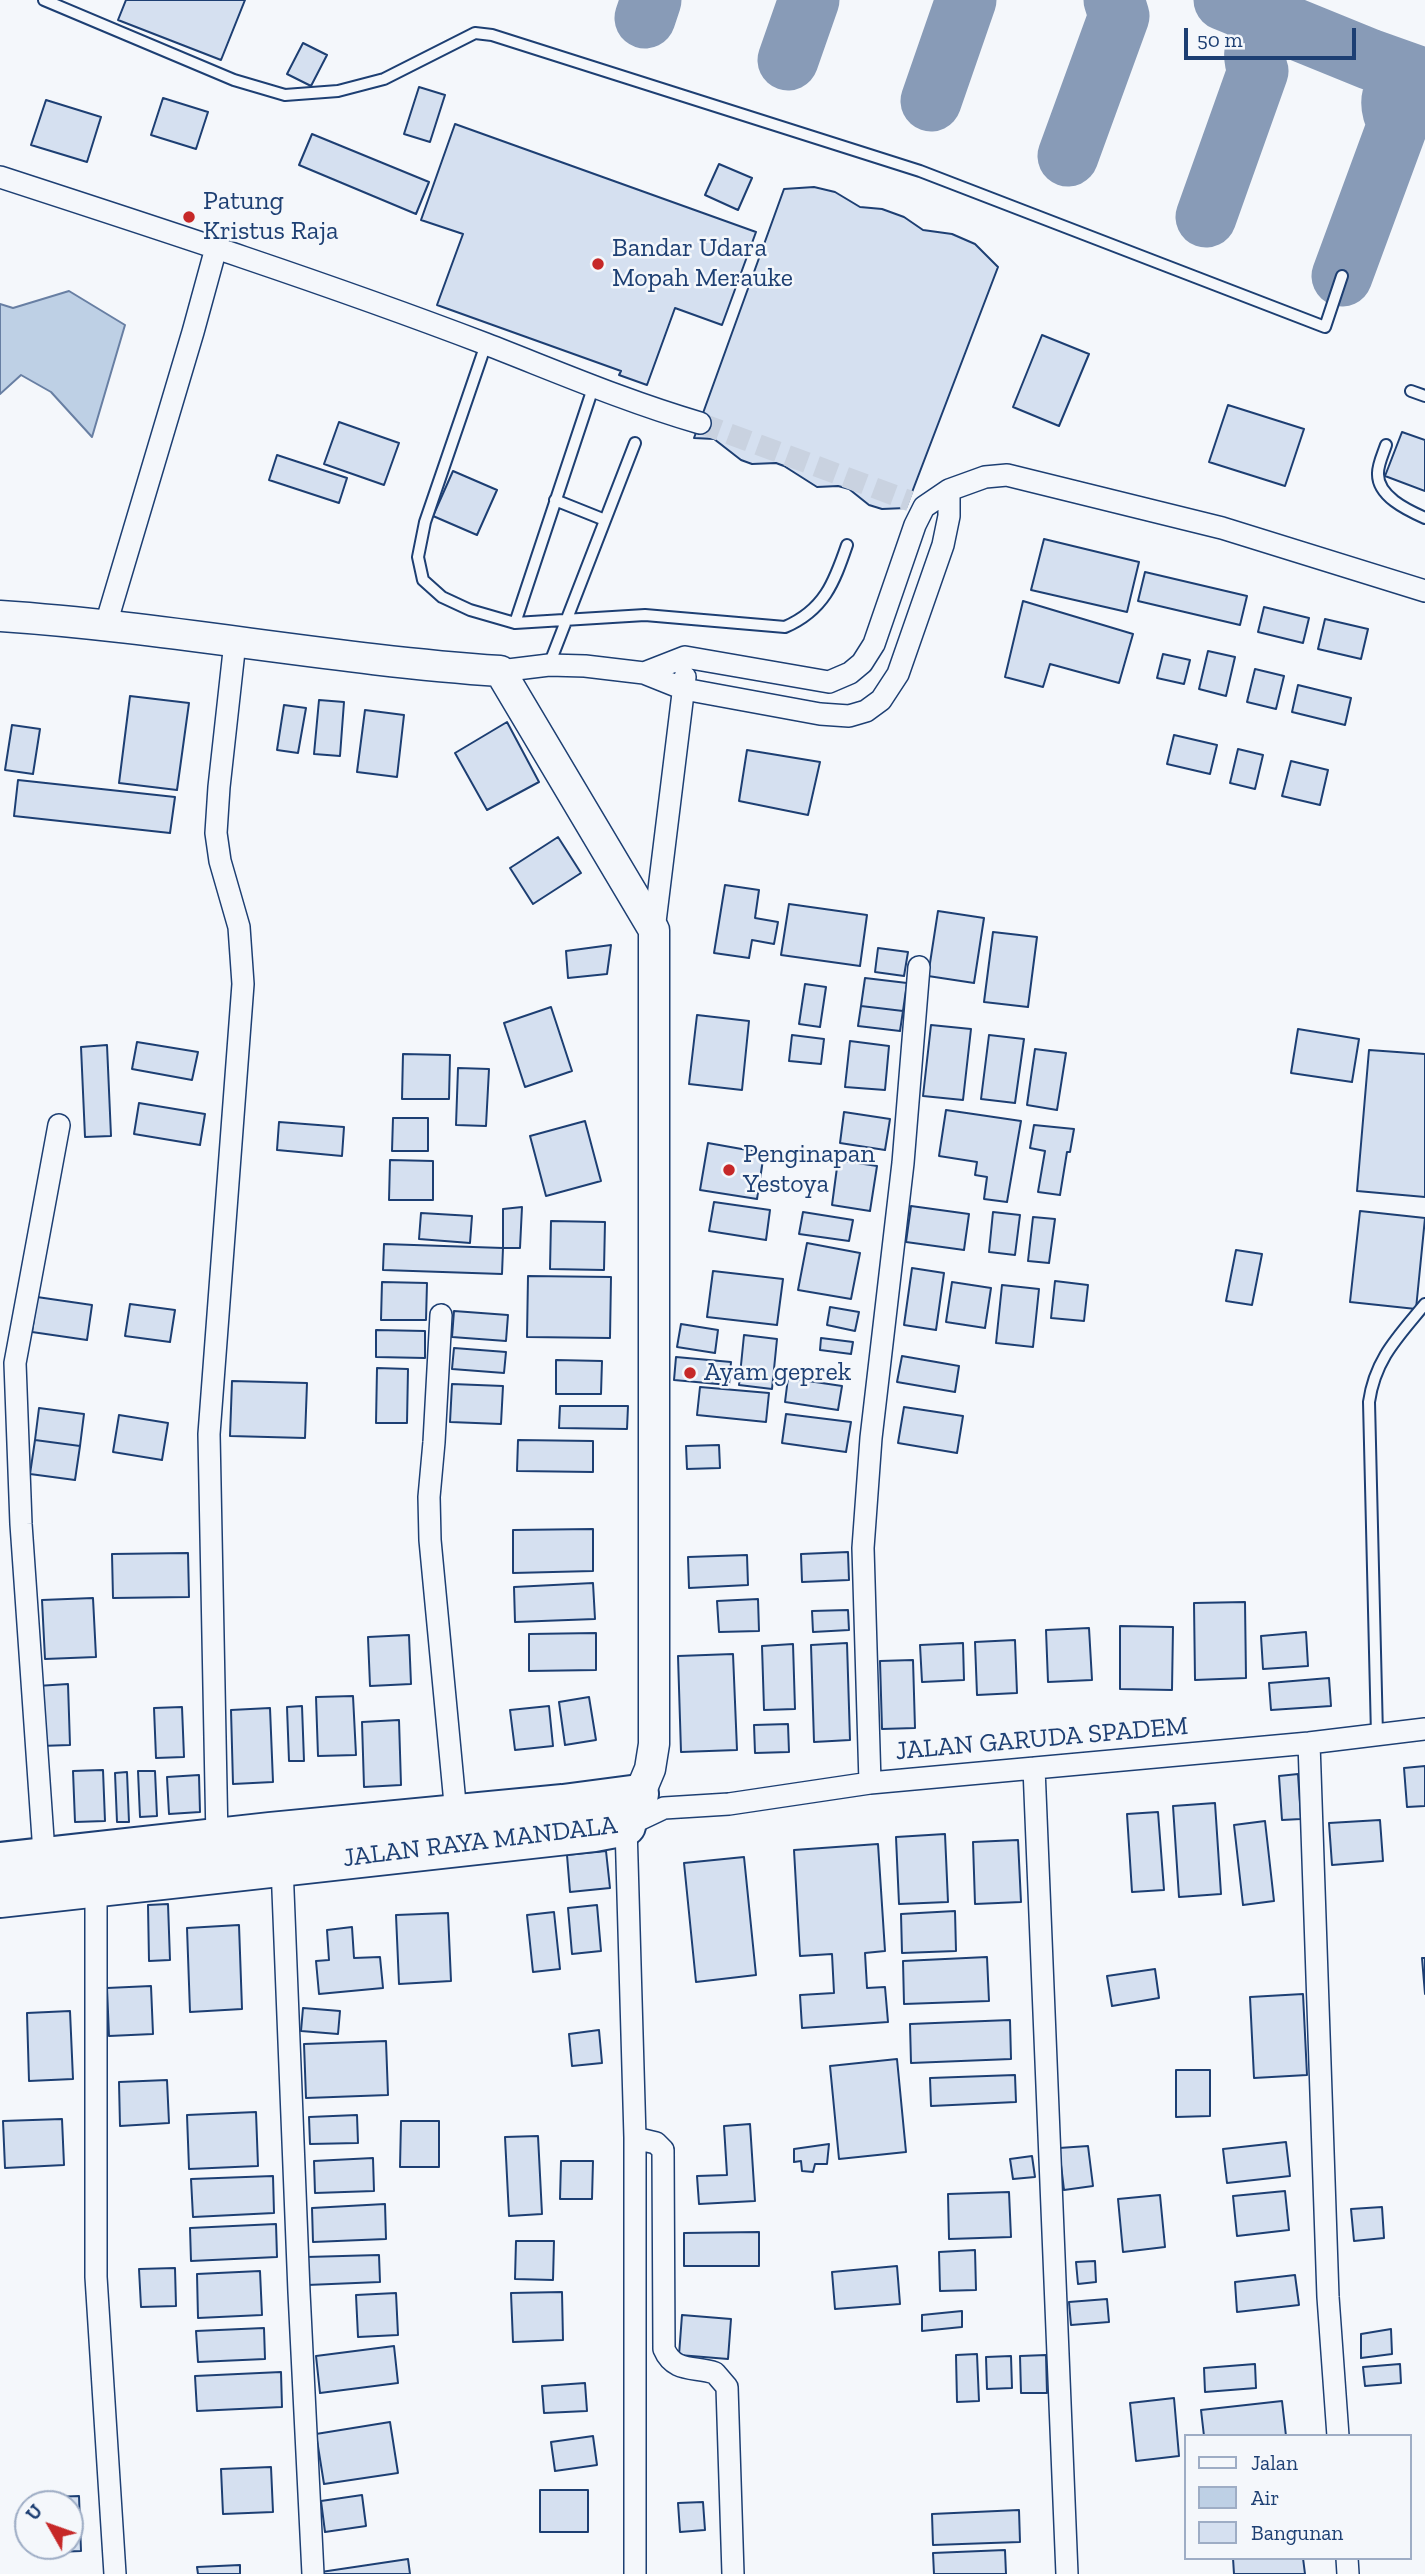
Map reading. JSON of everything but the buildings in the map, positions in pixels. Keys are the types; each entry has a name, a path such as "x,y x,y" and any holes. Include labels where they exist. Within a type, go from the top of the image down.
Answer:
{"highway":[{"name":"JALAN RAYA MANDALA","path":"0,1898 46,1875 217,1839 456,1814 643,1809"},
{"name":"JALAN RAYA MANDALA","path":"0,1862 96,1886 594,1832 643,1809"}],"street":[{"path":"0,177 216,248 486,344 593,388 699,423"},
{"path":"106,624 190,346 216,248"},
{"path":"917,504 985,477 1007,475 1222,528 1425,591"},
{"path":"0,616 106,624 164,634 431,667 500,671 549,665 585,666 644,673 684,689 820,714 849,716 866,711 881,700 898,674 943,545 949,516 949,490"},
{"path":"917,504 949,516"},
{"path":"644,673 685,657 829,682 850,673 862,663 874,644 911,535 917,504"},
{"path":"217,1839 209,1434 243,984 239,927 220,860 216,833 235,642"},
{"path":"635,2574 635,2138 643,1809 654,1744 654,930 684,689 685,657"},
{"path":"500,671 654,930"},
{"path":"870,1783 863,1548 871,1438 903,1163 919,967"},
{"path":"46,1875 21,1524 15,1363 59,1125"},
{"path":"440,1315 429,1497 430,1540 456,1814"},
{"name":"JALAN GARUDA SPADEM","path":"643,1809 729,1804 870,1783 1310,1743 1425,1729"},
{"path":"1310,1743 1328,2297 1338,2434"},
{"path":"1034,1768 1067,2574"},
{"path":"282,1866 313,2574"},
{"path":"96,1886 96,2277 115,2574"},
{"path":"635,2138 652,2141 663,2150 664,2349 670,2361 677,2366 715,2373 727,2387 733,2574"}],"lane":[{"path":"44,0 234,80 285,95 338,91 384,79 475,33 492,35 920,171 1325,327 1342,276"},
{"path":"486,344 425,522 418,557 423,580 442,597 470,610 516,623 645,615 785,628 818,606 835,581 847,545"},
{"path":"516,623 593,388"},
{"path":"1411,391 1425,396"},
{"path":"549,665 635,443"},
{"path":"1386,445 1378,472 1380,485 1390,498 1425,518"},
{"path":"555,500 605,520"},
{"path":"1377,1735 1369,1402 1378,1365 1425,1304"}],"water":[{"path":"69,291 125,325 92,437 51,392 21,375 0,394 0,304 13,308"}],"taxiway":[{"path":"645,18 651,0"},
{"path":"788,60 809,0"},
{"path":"931,101 966,0"},
{"path":"1068,156 1119,16 1114,0"},
{"path":"1224,0 1425,79"},
{"path":"1206,217 1258,71 1256,43 1271,19"},
{"path":"1342,276 1398,124 1392,109 1392,97 1408,73"}],"tunnel":[{"path":"700,423 910,501"}],"place":[{"name":"Patung Kristus Raja","path":"189,217"},
{"name":"Bandar Udara Mopah Merauke","path":"598,264"},
{"name":"Penginapan Yestoya","path":"729,1170"},
{"name":"Ayam geprek","path":"690,1373"}]}
